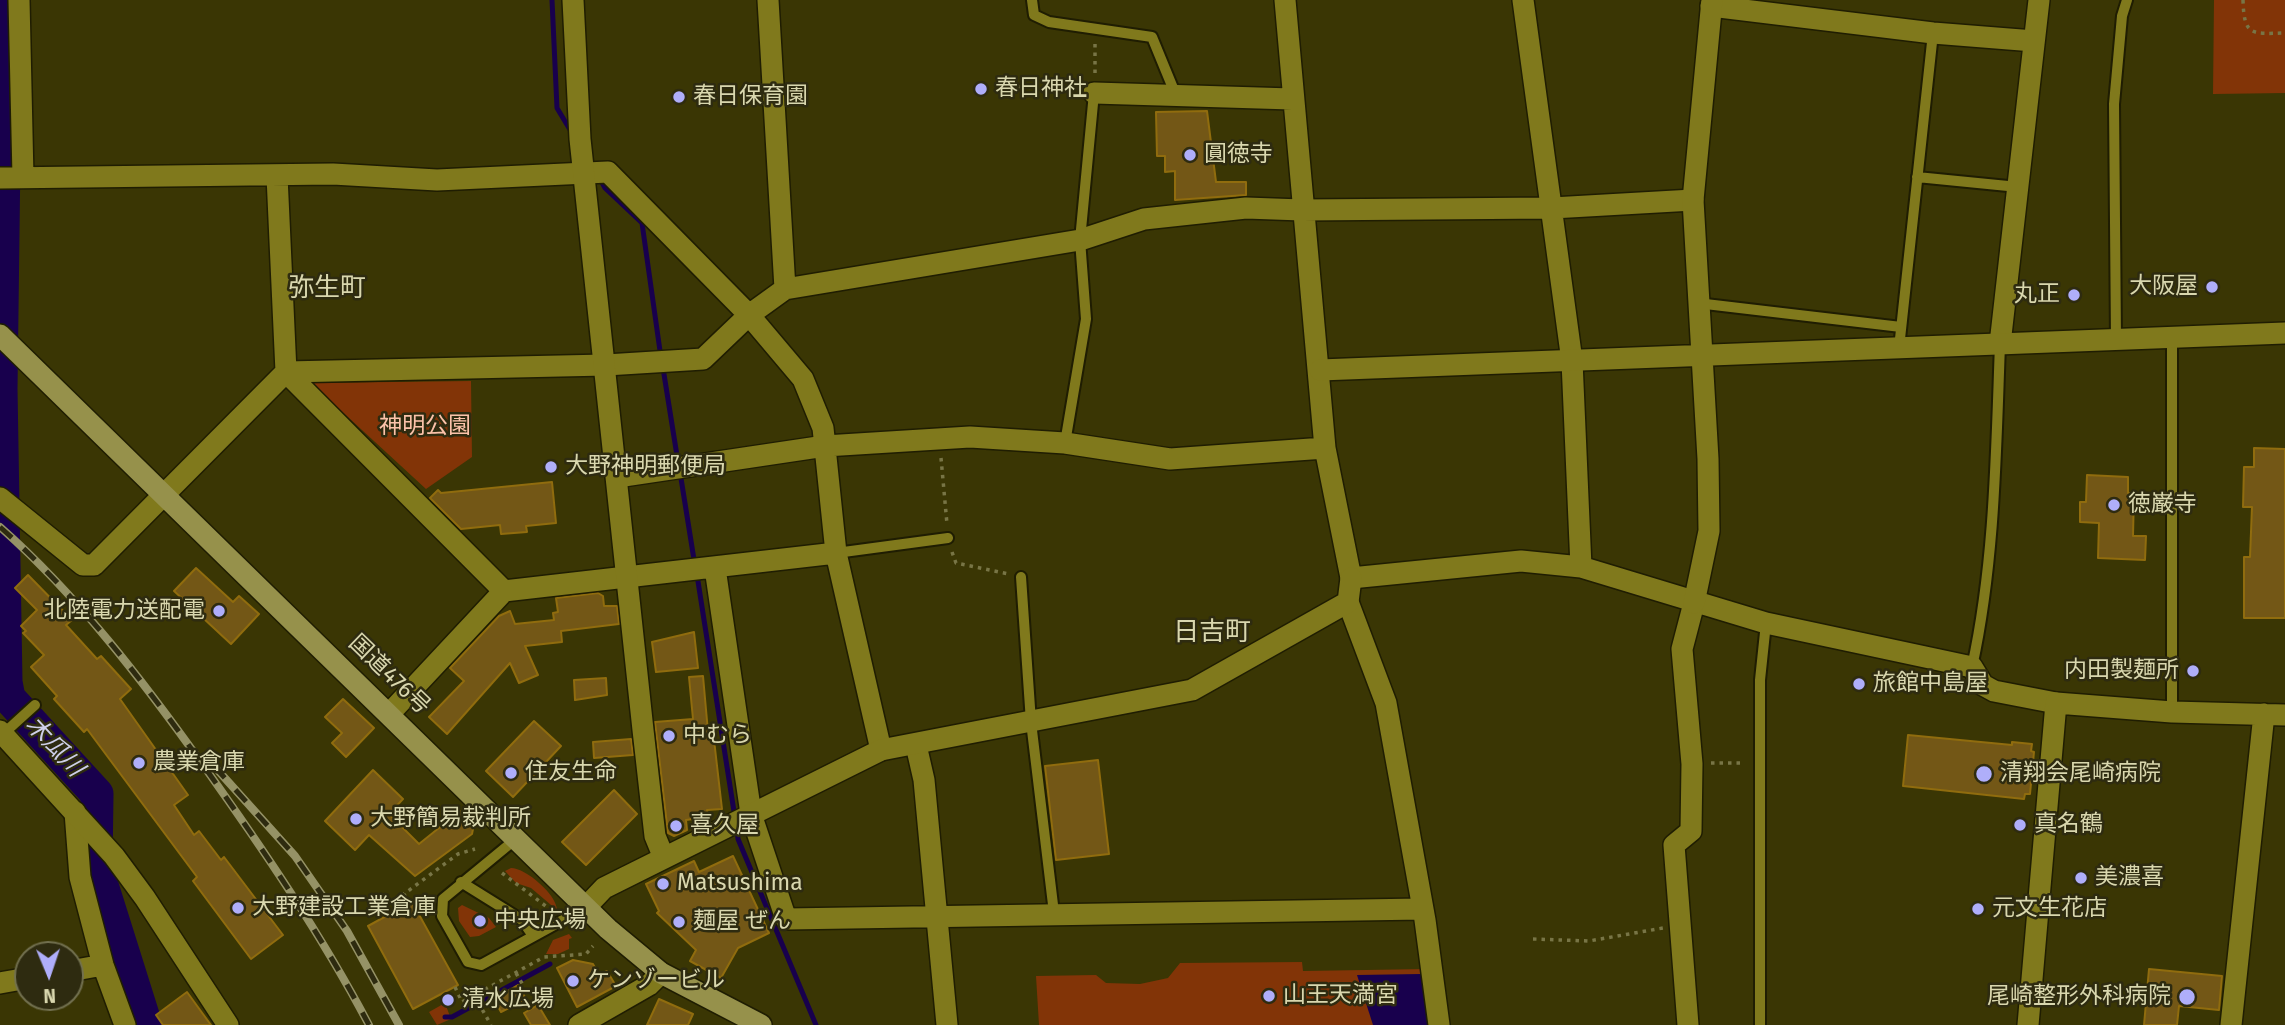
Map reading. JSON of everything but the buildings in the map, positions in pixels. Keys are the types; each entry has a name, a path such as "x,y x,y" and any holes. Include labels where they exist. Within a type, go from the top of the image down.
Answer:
{"highway":[{"name":"国道476号","path":"0,335 390,713 585,908 661,974 761,1025"}],"street":[{"path":"19,0 23,177"},
{"path":"573,0 584,172 655,836 664,858"},
{"path":"768,0 785,289"},
{"path":"1285,0 1325,448 1350,578 1348,602 1387,703 1439,1025"},
{"path":"1523,0 1572,360 1581,567"},
{"path":"2000,344 2039,0"},
{"path":"1688,1025 1674,845 1691,831 1692,764 1682,649 1709,531 1708,459 1693,200 1712,3 1933,33 2034,41"},
{"path":"1094,93 1175,93 1292,99"},
{"path":"0,178 333,174 437,180 608,172 749,315 803,379 823,428 836,553 881,750"},
{"path":"277,176 286,372 504,591"},
{"path":"0,498 83,565 94,565 286,372 606,365 703,359 749,315 785,289 1080,240 1144,219 1246,208 1552,208 1693,200"},
{"path":"1320,370 1700,356 1900,337 2000,344 2285,333"},
{"path":"617,477 825,446 970,437 1065,443 1170,459 1325,448"},
{"path":"390,713 504,591 628,579 836,553"},
{"path":"1350,578 1521,561 1581,567 1674,593 1694,603 1766,624 1972,667 1983,685 1994,691 2056,703 2172,712 2275,714 2231,1025"},
{"path":"715,568 741,819 786,919 1422,909"},
{"path":"585,908 604,888 881,750 1192,690 1348,602"},
{"path":"2028,1025 2056,703"},
{"path":"6,729 114,856 145,898 228,1025"},
{"path":"916,745 924,780 947,1025"},
{"path":"80,819 80,877 103,965 125,1025"},
{"path":"84,968 103,965"},
{"path":"579,1025 649,985 661,974"}],"lane":[{"path":"1032,0 1034,15 1049,22 1152,37 1175,93"},
{"path":"2116,340 2114,104 2122,16 2127,0"},
{"path":"1697,303 1900,337 1933,33"},
{"path":"1065,443 1086,319 1080,240 1094,93"},
{"path":"1917,177 2018,187"},
{"path":"2172,337 2172,712"},
{"path":"1972,667 1982,620 2000,344"},
{"path":"836,553 948,538"},
{"path":"1021,577 1031,722 1054,913"},
{"path":"1760,1025 1760,680 1766,624"},
{"path":"6,729 34,706"},
{"path":"516,838 443,899 442,916 468,962 481,965 585,908"},
{"path":"461,882 522,920 533,936"}],"path":[{"path":"2243,0 2244,24 2247,29 2260,34 2285,33"},
{"path":"1010,86 1094,93 1096,30"},
{"path":"940,440 948,538 956,563 1021,577"},
{"path":"1692,764 1762,762"},
{"path":"409,904 404,894 457,854 475,849"},
{"path":"502,873 513,885 551,910"},
{"path":"1533,939 1589,941 1682,924"},
{"path":"454,987 462,1002 519,980 544,957 586,954 593,946"},
{"path":"475,997 491,1025"}],"green space":[{"path":"2214,0 2285,0 2285,93 2213,94"},
{"name":"神明公園","path":"471,381 472,457 426,489 311,383"},
{"path":"511,868 525,872 540,883 552,897 557,910 531,888 516,883 505,871"},
{"path":"462,905 489,918 496,927 479,936 470,937 459,921 458,908"},
{"path":"569,934 572,938 569,939 569,949 558,954 546,954 553,940"},
{"path":"1302,962 1303,971 1427,969 1435,1025 1039,1025 1036,976 1096,975 1106,983 1140,984 1168,978 1180,963"},
{"path":"445,1003 451,1019 437,1025 429,1012"}],"shaded area":[{"path":"1357,975 1424,976 1430,1025 1373,1025"}],"waterway":[{"name":"木瓜川","path":"2,0 4,155 1,389 6,682 9,698 97,794 96,866 146,1025"},
{"path":"552,0 557,108 572,133"},
{"path":"599,177 605,188 642,223 661,358"},
{"path":"663,368 678,462"},
{"path":"680,472 695,566"},
{"path":"697,575 735,818"},
{"path":"737,828 738,839 816,1025"},
{"path":"445,1017 452,1017 550,964"}],"railway":[{"path":"0,527 83,610 180,733 290,892 369,1025"},
{"path":"214,766 295,856 347,931 399,1025"}],"place":[{"name":"春日神社","path":"981,89"},
{"name":"春日保育園","path":"679,97"},
{"name":"圓徳寺","path":"1190,155"},
{"name":"大阪屋","path":"2212,287"},
{"name":"丸正","path":"2074,295"},
{"name":"大野神明郵便局","path":"551,467"},
{"name":"徳巌寺","path":"2114,505"},
{"name":"北陸電力送配電","path":"219,611"},
{"name":"内田製麺所","path":"2193,671"},
{"name":"旅館中島屋","path":"1859,684"},
{"name":"中むら","path":"669,736"},
{"name":"農業倉庫","path":"139,763"},
{"name":"住友生命","path":"511,773"},
{"name":"清翔会尾崎病院","path":"1984,774"},
{"name":"大野簡易裁判所","path":"356,819"},
{"name":"真名鶴","path":"2020,825"},
{"name":"喜久屋","path":"676,826"},
{"name":"美濃喜","path":"2081,878"},
{"name":"Matsushima","path":"663,884"},
{"name":"大野建設工業倉庫","path":"238,908"},
{"name":"元文生花店","path":"1978,909"},
{"name":"中央広場","path":"480,921"},
{"name":"麺屋 ぜん","path":"679,922"},
{"name":"ケンゾービル","path":"573,981"},
{"name":"山王天満宮","path":"1269,996"},
{"name":"尾崎整形外科病院","path":"2187,997"},
{"name":"清水広場","path":"448,1000"}],"district":[{"name":"弥生町","path":"327,289"},
{"name":"日吉町","path":"1212,633"}]}
